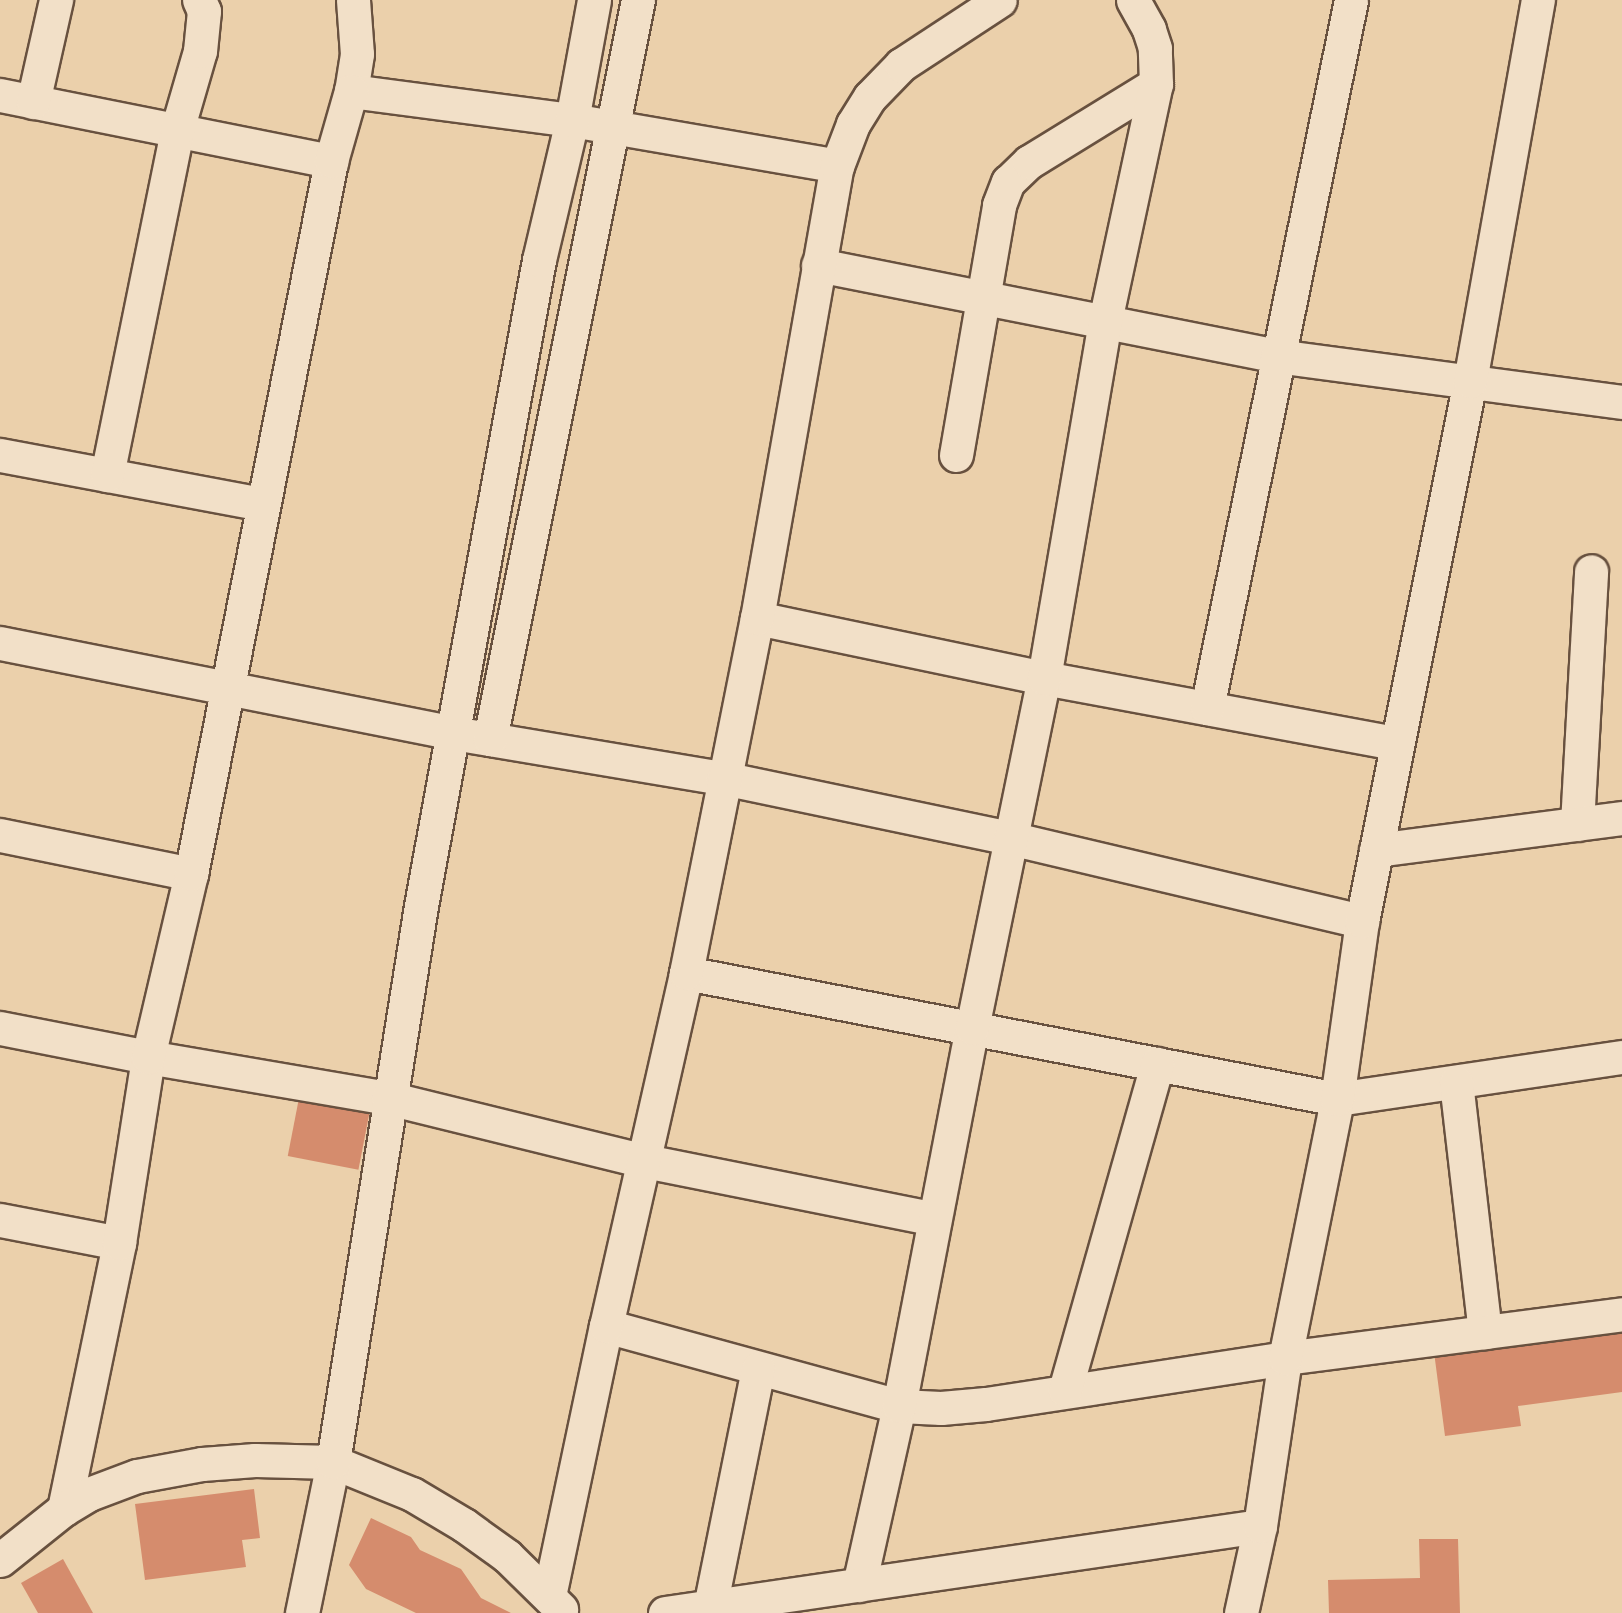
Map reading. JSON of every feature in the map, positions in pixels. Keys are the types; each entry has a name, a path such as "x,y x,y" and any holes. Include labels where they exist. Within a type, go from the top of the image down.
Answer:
{"street":[{"path":"33,102 57,0"},
{"path":"107,475 177,130 200,51 204,11 199,0"},
{"path":"302,1613 333,1462 388,1098 453,733 539,260 572,120 594,0"},
{"path":"490,739 638,0"},
{"path":"557,1604 606,1326 686,973 723,778 757,618 837,166 853,124 870,97 901,65 1000,0"},
{"path":"859,1585 899,1406 972,1028 1044,678 1105,321 1156,84 1155,48 1149,29 1133,0"},
{"path":"1241,1613 1260,1526 1285,1358 1338,1099 1362,921 1470,381 1538,0"},
{"path":"1207,708 1350,1"},
{"path":"64,1509 119,1243 148,1057 191,873 331,160 351,91 361,4"},
{"path":"956,455 985,298 999,205 1008,182 1029,162 1156,84"},
{"path":"351,91 612,126 837,166"},
{"path":"0,95 331,160"},
{"path":"818,265 1277,356 1622,402"},
{"path":"0,455 262,504"},
{"path":"1577,824 1591,570"},
{"path":"757,618 1044,678 1396,743"},
{"path":"0,643 453,733 723,778 1010,838 1362,921"},
{"path":"1377,850 1622,818"},
{"path":"0,835 191,873"},
{"path":"686,973 1338,1099 1622,1057"},
{"path":"0,1028 148,1057 388,1098 645,1161 934,1219"},
{"path":"1065,1390 1157,1064"},
{"path":"1456,1082 1485,1332"},
{"path":"0,1220 119,1243"},
{"path":"606,1326 899,1406 941,1407 987,1404 1065,1390 1285,1358 1622,1314"},
{"path":"710,1606 758,1369"},
{"path":"0,1560 64,1509 89,1494 148,1474 202,1464 255,1460 333,1462 412,1494 464,1525 507,1556 557,1604"},
{"path":"665,1613 1260,1526"}],"building":[{"path":"299,1098 370,1112 358,1170 288,1156"},
{"path":"1622,1329 1622,1392 1518,1406 1521,1426 1445,1436 1434,1352"},
{"path":"254,1489 260,1538 242,1540 246,1567 145,1580 135,1504"},
{"path":"371,1518 411,1537 420,1550 461,1569 481,1598 511,1613 416,1613 366,1589 349,1565"},
{"path":"1419,1539 1458,1539 1460,1613 1329,1613 1328,1580 1420,1578"},
{"path":"63,1559 93,1613 38,1613 21,1583"}]}
